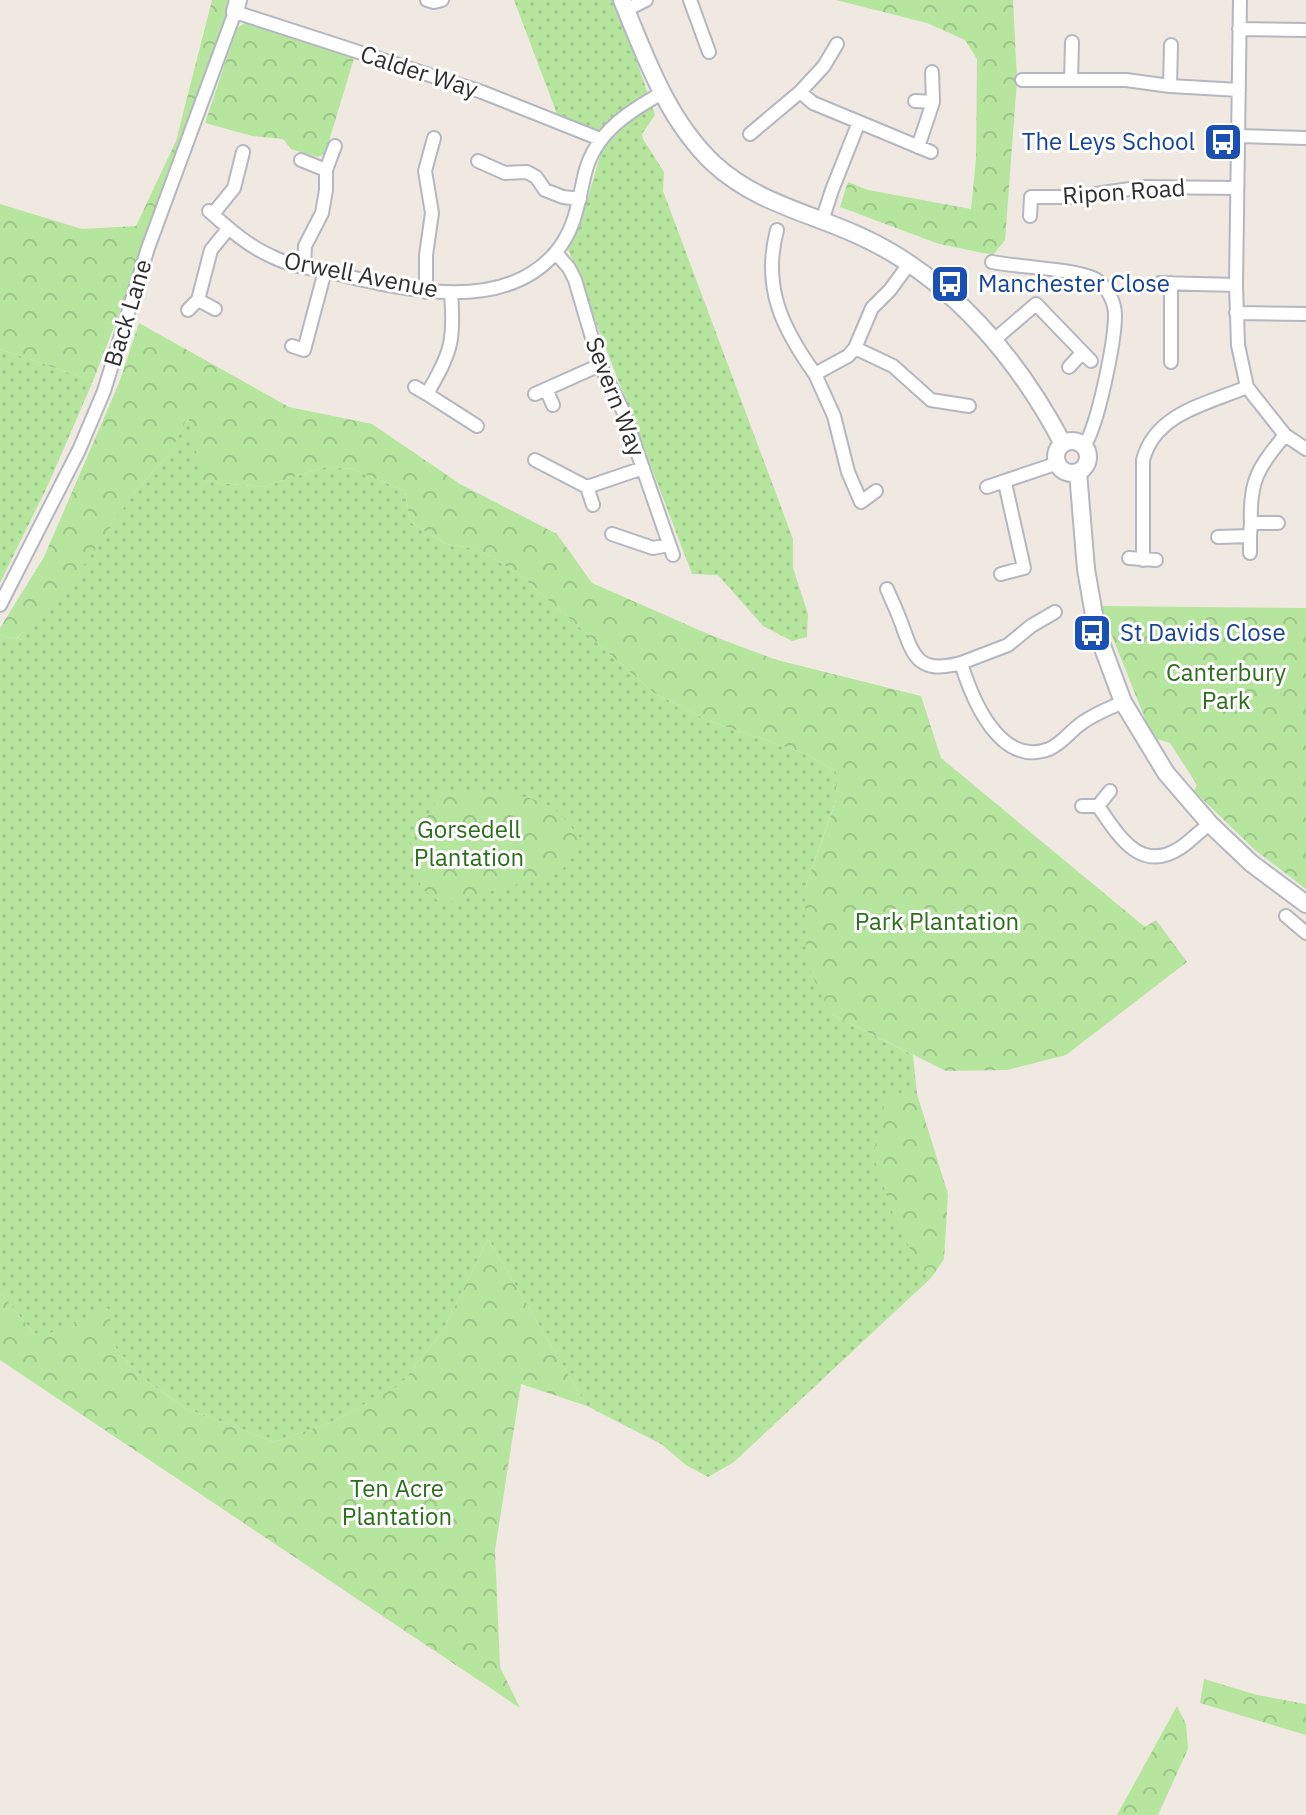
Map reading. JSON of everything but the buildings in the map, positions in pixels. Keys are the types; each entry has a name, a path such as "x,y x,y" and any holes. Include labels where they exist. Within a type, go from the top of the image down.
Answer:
{"street":[{"path":"427,0 442,0"},
{"path":"646,0 624,5 662,93 690,137 725,173 759,196 876,243 909,264 957,302 1011,362 1063,444"},
{"path":"690,0 710,43"},
{"path":"1240,0 1238,345 1247,387 1285,435 1306,449"},
{"name":"Calder Way","path":"237,6 482,92 600,139"},
{"name":"Back Lane","path":"0,605 79,450 104,391 148,248 237,6"},
{"path":"1239,29 1306,30"},
{"path":"1071,80 1072,42"},
{"path":"750,134 800,92 824,66 837,44"},
{"path":"1170,86 1171,45"},
{"path":"800,92 813,103 924,150 933,102 932,72"},
{"path":"1022,80 1126,80 1239,90"},
{"name":"Orwell Avenue","path":"243,152 234,188 211,213 228,229 272,257 304,267 426,292 451,293 520,279 538,269 556,253 570,233 588,164 600,139 618,120 662,93"},
{"path":"915,101 933,102"},
{"path":"822,221 859,122"},
{"path":"1238,136 1306,138"},
{"path":"426,292 426,255 432,213 425,171 434,138"},
{"path":"304,267 305,246 322,213 326,170 335,146"},
{"path":"301,160 326,170"},
{"path":"478,161 505,173 527,172 536,177 545,190 580,199"},
{"name":"Ripon Road","path":"1030,216 1031,197 1076,197 1143,187 1237,188"},
{"path":"215,309 193,305 211,250 228,229"},
{"path":"777,230 770,264 789,336 815,374 834,416 848,472 861,502 876,491"},
{"name":"Severn Way","path":"556,253 575,280 600,365 617,398 671,550 653,548 612,534"},
{"path":"992,262 1096,280 1110,294 1115,314 1103,390 1094,426 1084,446 1088,461 1078,472 1086,569 1097,632 1123,702 1166,773 1210,824 1251,863 1306,904"},
{"path":"815,374 842,360 855,348 872,308 909,264"},
{"path":"317,356 298,348 325,271"},
{"path":"1171,362 1176,315 1166,283 1236,285"},
{"path":"451,293 454,329 451,349 421,390 477,426"},
{"path":"994,340 1036,304 1087,357 1069,367"},
{"path":"1236,313 1306,314"},
{"path":"855,348 893,366 931,400 969,406"},
{"path":"553,405 540,391 600,365"},
{"path":"1129,558 1150,560 1143,460 1146,447 1172,417 1247,387"},
{"path":"1250,553 1250,497 1265,458 1285,435"},
{"path":"1078,472 1064,470 1058,463 1057,453 1063,444 1074,441 1084,446"},
{"path":"535,460 587,487 593,505"},
{"path":"987,487 1058,463"},
{"path":"587,487 643,468"},
{"path":"1005,483 1024,568"},
{"path":"1218,537 1278,523"},
{"path":"1001,574 1038,565"},
{"path":"887,589 916,658 925,665 935,667 961,663 1008,645 1055,612"},
{"path":"961,663 966,680 995,733 1007,745 1022,750 1038,752 1052,748 1083,722 1123,702"},
{"path":"1098,806 1110,791"},
{"path":"1082,806 1098,806"},
{"path":"1098,806 1120,838 1138,853 1154,858 1179,849 1210,824"},
{"path":"1286,916 1306,933"}],"green space":[{"path":"212,0 233,0 206,89 93,381 0,349 0,204 82,229 136,226 176,141"},
{"path":"514,0 616,0 655,115 642,134 643,139 664,172 663,191 793,539 793,568 808,614 807,637 792,641 763,626 718,575 692,574 568,249 603,146 582,136 557,114"},
{"path":"836,0 1013,0 1017,80 1005,240 993,255 939,244 840,207 848,182 868,190 971,209 976,160 977,59 965,40 927,23"},
{"path":"248,21 355,55 325,154 318,157 291,149 283,139 252,136 205,123 237,28"},
{"name":"Park Plantation","path":"139,323 289,407 372,424 460,484 557,534 592,583 715,637 777,660 921,696 941,758 1145,927 1156,920 1187,962 1066,1055 1007,1070 946,1071 831,1014 806,963 805,888 836,801 836,772 807,754 709,721 654,693 519,574 478,549 446,544 410,522 405,491 353,469 325,467 262,487 203,481 188,416 170,453 133,494 76,577 16,639 0,635 0,628 44,557 119,383"},
{"path":"0,349 93,381 49,483 0,583"},
{"path":"188,415 204,481 262,487 325,467 353,469 405,491 410,522 446,544 478,549 519,574 654,693 709,721 807,754 836,772 836,800 805,888 831,1014 913,1055 917,1094 887,1094 919,1265 931,1278 734,1462 708,1477 686,1465 661,1444 587,1406 488,1239 443,1331 399,1386 332,1422 274,1442 185,1408 137,1374 113,1344 38,1338 0,1292 0,635 17,639 133,494 170,453"},
{"name":"Canterbury Park","path":"1100,606 1306,608 1306,889 1255,850 1194,791 1197,785 1170,743 1157,739 1148,726"},
{"name":"Gorsedell Plantation","path":"441,793 499,793 541,802 558,812 584,843 559,873 443,904 421,888 411,843"},
{"path":"887,1093 917,1094 948,1194 944,1259 931,1278 919,1265 897,1225 873,1156"},
{"name":"Ten Acre Plantation","path":"488,1239 587,1406 521,1384 495,1550 500,1667 520,1708 0,1360 0,1292 38,1338 108,1308 113,1344 137,1374 185,1408 274,1442 332,1422 400,1385 443,1331"},
{"path":"1204,1679 1257,1695 1306,1704 1306,1735 1200,1703"},
{"path":"1177,1706 1186,1724 1188,1749 1158,1815 1117,1815"}],"place":[{"name":"The Leys School","path":"1223,142"},
{"name":"Manchester Close","path":"950,284"},
{"name":"St Davids Close","path":"1092,633"}]}
